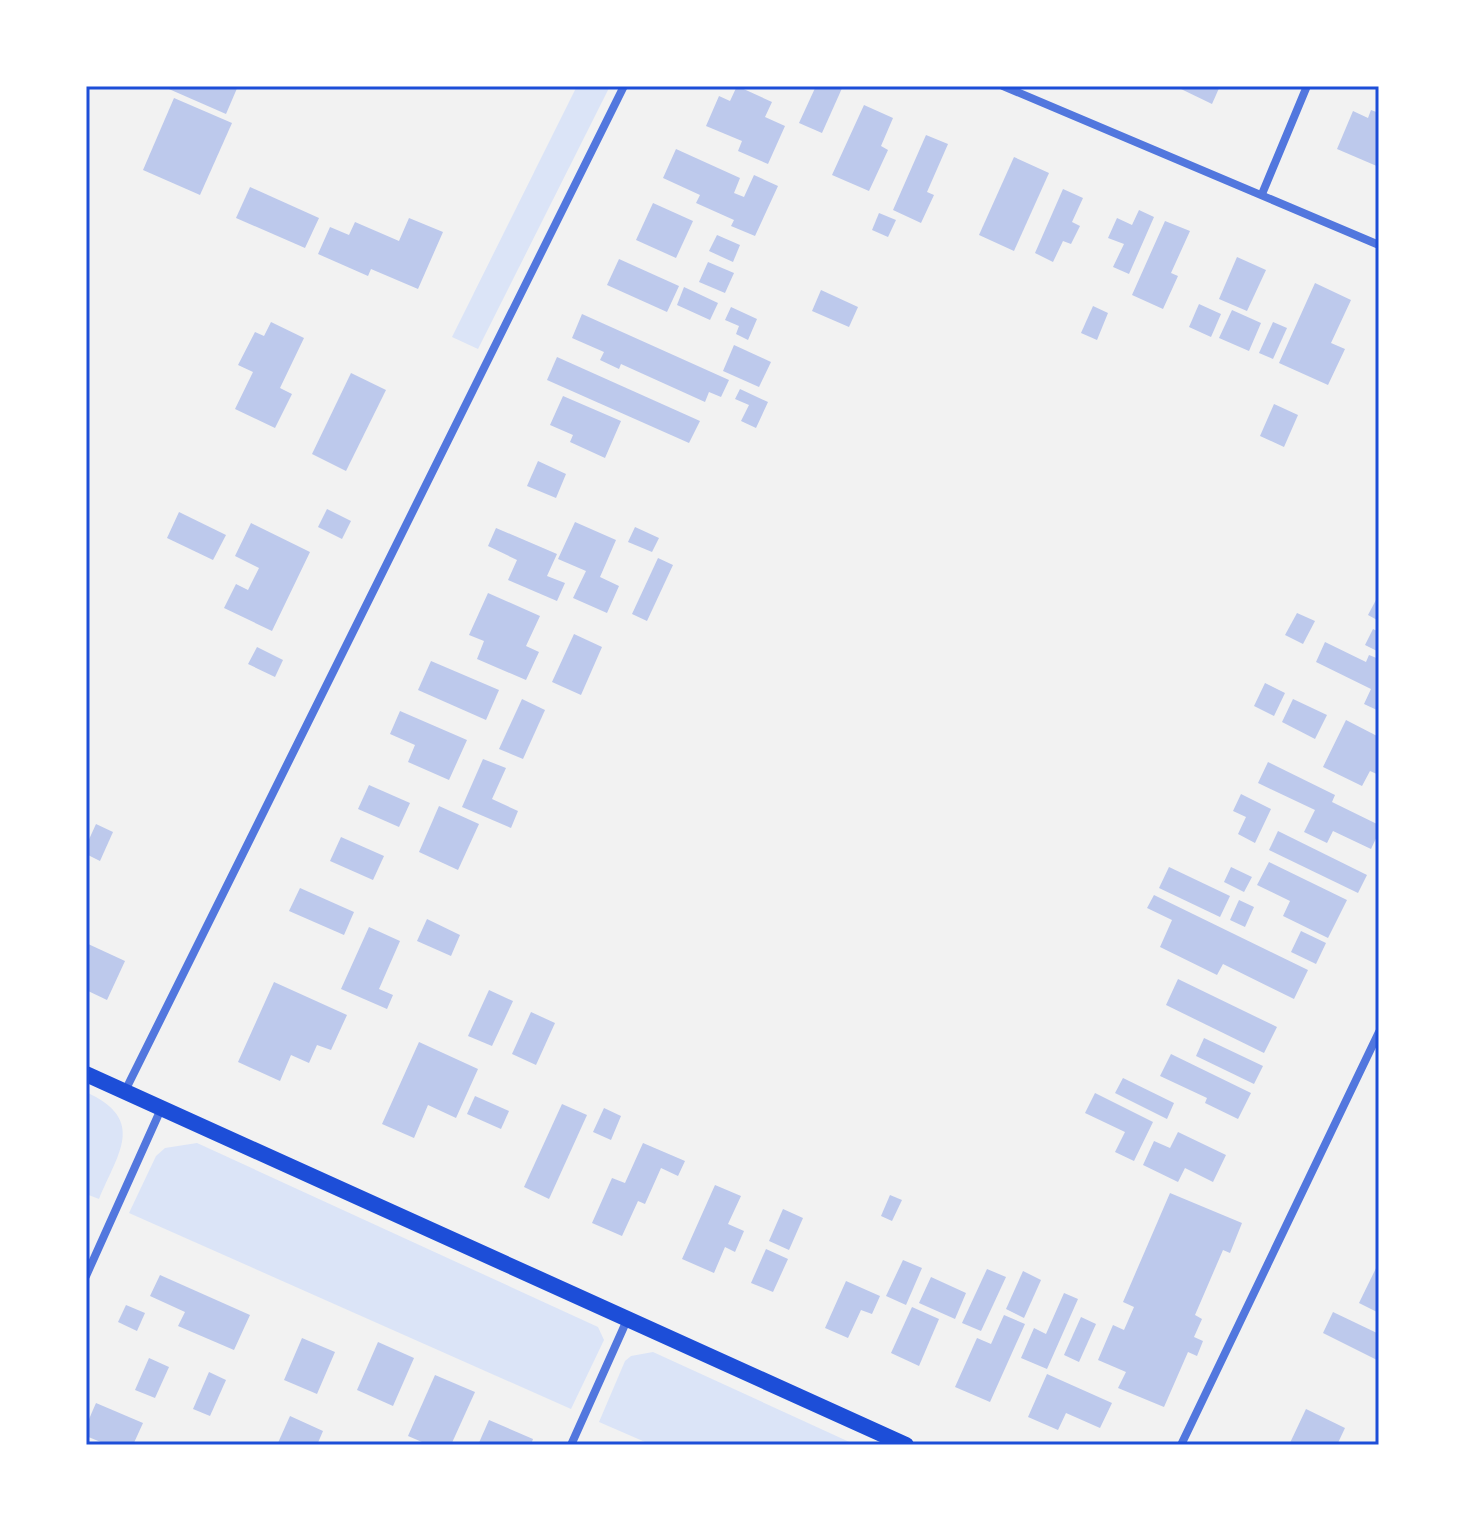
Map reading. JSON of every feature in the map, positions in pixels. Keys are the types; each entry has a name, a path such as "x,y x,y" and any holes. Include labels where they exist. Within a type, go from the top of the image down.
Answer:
{"main road":[{"path":"86,1074 906,1445"}],"street":[{"path":"124,1092 624,86"},
{"path":"1003,86 1379,245"},
{"path":"1262,194 1307,86"},
{"path":"1181,1445 1379,1032"},
{"path":"86,1276 161,1109"},
{"path":"571,1445 627,1320"}],"shaded area":[{"path":"577,86 610,86 478,349 452,337"},
{"path":"86,1092 105,1103 122,1126 119,1152 99,1199 86,1194"},
{"path":"197,1143 598,1327 604,1340 571,1409 129,1213 156,1156 165,1148"},
{"path":"653,1352 856,1445 652,1445 599,1422 625,1361 631,1356"}],"building":[{"path":"162,86 238,86 226,114"},
{"path":"737,86 772,102 765,117 785,126 768,164 738,151 742,141 706,126 719,96 730,101"},
{"path":"816,86 843,86 822,133 799,123"},
{"path":"1182,86 1220,86 1212,104 1181,89"},
{"path":"174,98 232,123 200,195 143,170"},
{"path":"864,105 893,118 881,146 888,150 869,191 832,175"},
{"path":"1371,110 1379,113 1379,167 1337,149 1353,111 1368,118"},
{"path":"926,135 948,144 927,192 934,195 921,223 893,210"},
{"path":"676,149 740,178 734,193 744,197 754,175 778,186 755,236 731,226 734,220 696,203 700,195 663,178"},
{"path":"1014,157 1049,173 1014,251 979,235"},
{"path":"250,187 319,218 305,248 236,218"},
{"path":"1063,189 1083,198 1072,222 1080,226 1071,244 1063,241 1053,262 1035,253"},
{"path":"653,203 693,221 676,258 636,240"},
{"path":"1139,210 1154,217 1129,274 1113,267 1124,244 1108,238 1117,218 1132,225"},
{"path":"879,213 896,220 888,237 872,230"},
{"path":"409,218 443,232 418,289 371,269 368,276 318,254 330,227 349,235 355,222 399,241"},
{"path":"1165,221 1190,231 1171,273 1178,276 1163,309 1132,295"},
{"path":"717,235 740,245 733,262 709,251"},
{"path":"1237,257 1266,270 1247,311 1219,299"},
{"path":"619,259 679,286 667,312 607,285"},
{"path":"708,262 734,273 725,293 699,282"},
{"path":"1315,283 1351,300 1331,343 1345,349 1328,385 1279,363"},
{"path":"684,287 718,303 710,320 677,305"},
{"path":"821,290 858,307 849,327 812,311"},
{"path":"1199,304 1221,314 1211,337 1189,327"},
{"path":"1093,306 1108,313 1097,340 1081,333"},
{"path":"731,307 757,319 748,340 736,334 739,326 725,320"},
{"path":"1232,310 1261,323 1249,351 1219,338"},
{"path":"582,314 729,380 721,397 709,392 705,402 621,364 619,369 600,360 604,352 572,338"},
{"path":"271,322 304,338 280,388 292,394 275,428 235,409 253,372 238,365 255,332 264,336"},
{"path":"1273,322 1287,328 1273,359 1259,353"},
{"path":"734,345 771,362 759,387 723,371"},
{"path":"557,357 700,421 689,443 547,380"},
{"path":"351,373 386,390 346,471 312,454"},
{"path":"740,389 768,402 756,428 741,421 749,405 735,399"},
{"path":"563,396 621,421 605,458 570,442 573,435 550,425"},
{"path":"1274,404 1298,415 1284,447 1260,436"},
{"path":"538,461 566,474 556,498 527,486"},
{"path":"327,509 351,521 342,539 318,527"},
{"path":"179,512 226,535 213,560 167,538"},
{"path":"575,522 616,540 600,577 619,586 607,613 573,598 586,571 558,559"},
{"path":"251,523 310,552 272,631 224,608 236,584 248,590 259,568 235,556"},
{"path":"635,527 659,538 652,552 628,542"},
{"path":"496,528 557,554 547,576 565,583 557,601 508,580 517,560 488,546"},
{"path":"658,558 673,565 647,621 632,614"},
{"path":"488,593 540,616 526,646 539,652 526,680 477,659 484,641 469,635"},
{"path":"1379,599 1379,621 1368,615"},
{"path":"1297,613 1315,621 1303,644 1285,635"},
{"path":"1373,629 1379,632 1379,652 1365,645"},
{"path":"574,634 602,647 581,695 552,682"},
{"path":"1325,642 1366,662 1369,655 1379,659 1379,711 1364,704 1371,689 1316,662"},
{"path":"257,647 283,660 275,677 248,664"},
{"path":"431,661 499,690 486,720 418,690"},
{"path":"1265,683 1285,693 1274,716 1254,706"},
{"path":"522,699 545,710 523,759 499,749"},
{"path":"1293,699 1327,715 1315,739 1282,722"},
{"path":"400,711 467,740 449,780 408,762 415,745 390,734"},
{"path":"1346,720 1379,737 1379,775 1370,771 1362,786 1323,767"},
{"path":"483,759 506,768 492,799 518,811 511,828 462,807"},
{"path":"1268,762 1335,795 1332,802 1379,825 1371,849 1333,831 1327,843 1304,832 1315,810 1258,783"},
{"path":"369,785 410,803 399,827 358,809"},
{"path":"1241,794 1271,809 1255,843 1238,834 1246,817 1233,811"},
{"path":"439,806 479,824 458,870 419,852"},
{"path":"96,824 113,832 100,861 86,854 86,846"},
{"path":"1278,831 1367,875 1358,893 1269,850"},
{"path":"341,837 384,856 373,880 330,861"},
{"path":"1269,862 1347,900 1328,938 1283,916 1290,901 1257,885"},
{"path":"1169,867 1230,896 1220,917 1159,888"},
{"path":"1231,867 1252,877 1244,892 1224,882"},
{"path":"300,888 354,912 344,935 289,911"},
{"path":"1154,895 1308,970 1294,999 1223,964 1217,975 1160,947 1172,920 1147,908"},
{"path":"1239,900 1254,907 1245,927 1230,920"},
{"path":"427,919 460,935 451,956 417,941"},
{"path":"369,927 400,941 379,989 393,995 387,1009 341,989"},
{"path":"1301,931 1326,943 1316,964 1291,952"},
{"path":"86,943 125,961 107,1000 86,990"},
{"path":"1178,979 1277,1027 1264,1053 1166,1005"},
{"path":"274,982 347,1015 331,1050 317,1045 309,1063 291,1055 280,1081 238,1062"},
{"path":"489,990 513,1001 492,1046 468,1036"},
{"path":"531,1012 555,1023 536,1065 512,1054"},
{"path":"1204,1038 1263,1066 1254,1084 1196,1056"},
{"path":"419,1042 478,1069 456,1118 428,1105 414,1138 382,1124"},
{"path":"1171,1054 1251,1093 1238,1119 1205,1103 1207,1098 1160,1076"},
{"path":"1123,1078 1174,1103 1167,1119 1115,1093"},
{"path":"1095,1093 1153,1122 1134,1161 1115,1152 1125,1132 1085,1113"},
{"path":"475,1096 509,1111 501,1129 467,1114"},
{"path":"562,1104 587,1115 549,1199 524,1187"},
{"path":"604,1108 621,1116 611,1140 593,1132"},
{"path":"1178,1132 1226,1155 1213,1182 1185,1168 1178,1182 1143,1165 1154,1141 1170,1148"},
{"path":"643,1143 685,1161 678,1176 661,1168 645,1204 638,1201 622,1236 592,1223 612,1178 625,1183"},
{"path":"715,1185 741,1196 728,1224 744,1231 735,1252 725,1247 714,1273 682,1259"},
{"path":"1170,1193 1242,1223 1230,1253 1223,1250 1195,1315 1202,1319 1194,1337 1203,1341 1197,1356 1188,1352 1164,1407 1118,1388 1126,1372 1098,1360 1113,1325 1124,1330 1134,1307 1123,1302"},
{"path":"890,1195 902,1200 892,1221 881,1216"},
{"path":"783,1209 803,1218 789,1250 769,1241"},
{"path":"766,1249 788,1259 773,1292 751,1283"},
{"path":"903,1260 922,1268 906,1305 886,1296"},
{"path":"1379,1262 1379,1313 1359,1303"},
{"path":"987,1269 1006,1277 981,1331 962,1323"},
{"path":"1023,1271 1041,1280 1024,1318 1006,1309"},
{"path":"160,1275 250,1315 234,1350 178,1326 185,1312 150,1296"},
{"path":"931,1277 966,1293 955,1319 919,1303"},
{"path":"846,1281 880,1296 872,1314 861,1310 848,1338 825,1328"},
{"path":"1064,1293 1078,1299 1047,1369 1021,1358 1034,1328 1046,1334"},
{"path":"126,1305 145,1313 137,1331 118,1322"},
{"path":"912,1307 939,1319 919,1366 891,1353"},
{"path":"1333,1312 1379,1334 1379,1361 1323,1333"},
{"path":"1004,1315 1025,1324 990,1402 955,1387 977,1338 991,1344"},
{"path":"1081,1317 1096,1324 1079,1362 1064,1355"},
{"path":"302,1338 335,1352 317,1394 284,1380"},
{"path":"378,1342 414,1358 393,1406 357,1390"},
{"path":"149,1358 169,1367 155,1398 135,1390"},
{"path":"209,1372 226,1380 210,1416 193,1409"},
{"path":"1047,1374 1112,1403 1100,1428 1066,1413 1058,1430 1028,1417"},
{"path":"435,1375 475,1392 451,1445 429,1445 408,1436"},
{"path":"96,1403 143,1423 133,1445 108,1445 86,1436 86,1426"},
{"path":"1306,1409 1345,1428 1337,1445 1289,1445"},
{"path":"290,1416 323,1431 317,1445 277,1445"},
{"path":"489,1420 533,1439 531,1445 478,1445"}]}
